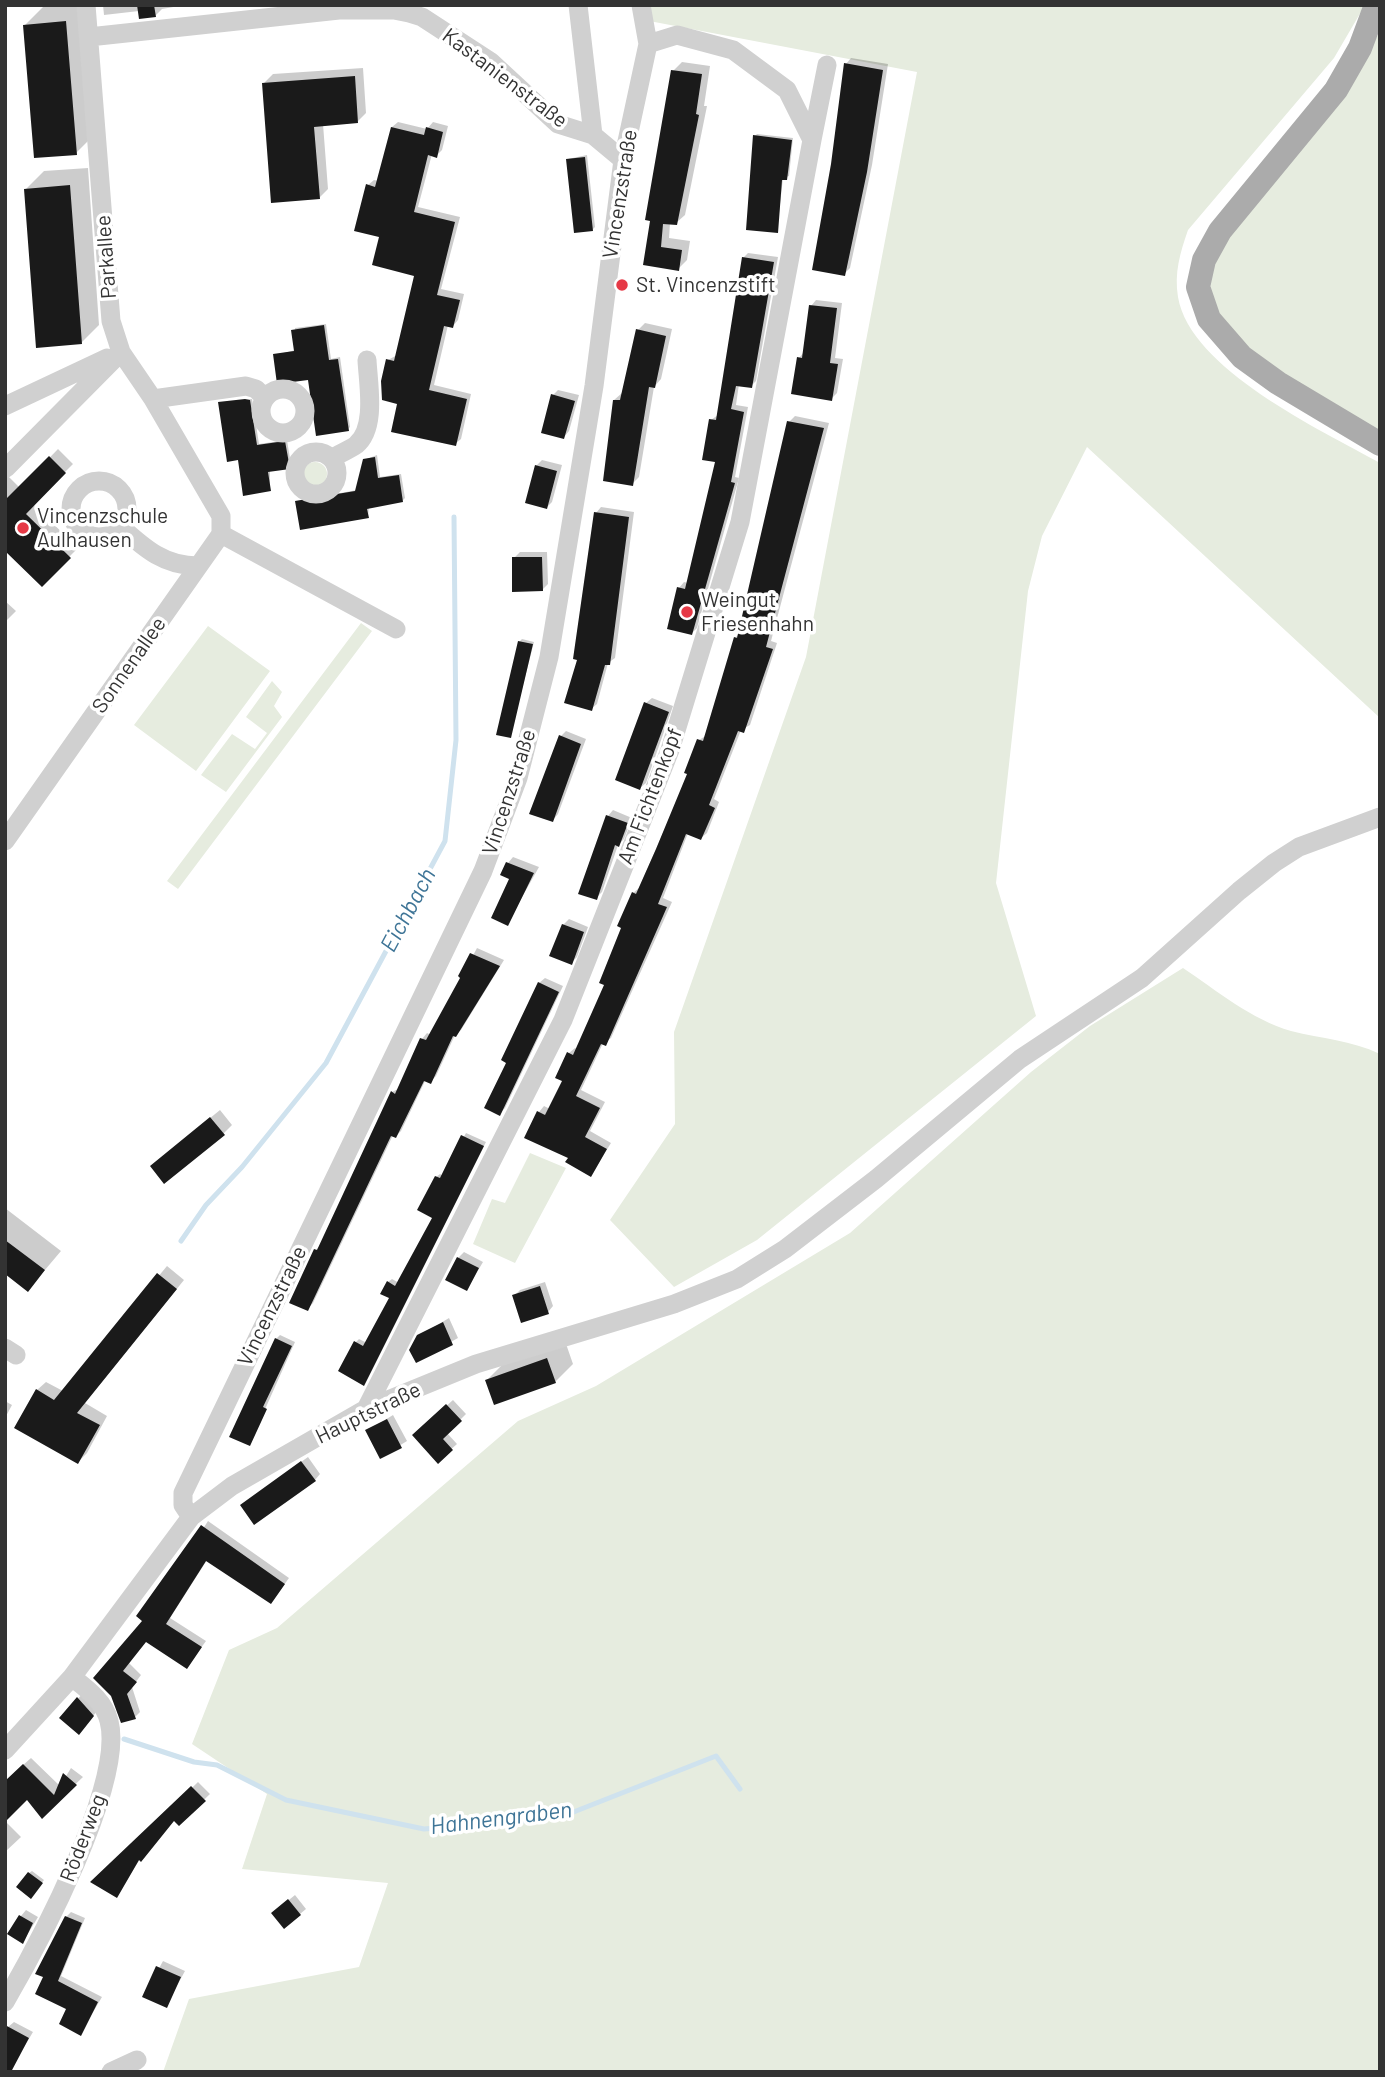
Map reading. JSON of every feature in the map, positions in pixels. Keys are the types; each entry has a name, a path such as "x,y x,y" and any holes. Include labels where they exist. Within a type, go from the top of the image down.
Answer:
{"main road":[{"path":"1376,5 1360,48 1336,90 1220,231 1204,260 1198,287 1201,304 1209,319 1242,356 1278,383 1380,444"}],"street":[{"name":"Parkallee","path":"86,5 111,321 121,352 153,399 221,516 221,534"},
{"path":"578,5 593,135"},
{"name":"Vincenzstraße","path":"191,1517 184,1505 183,1493 477,883 518,778 549,657 594,386 623,160 648,44 641,5"},
{"name":"Kastanienstraße","path":"89,37 328,8 394,10 422,17 491,62 558,124 593,135 623,160"},
{"path":"648,44 677,35 733,50 787,90 812,140"},
{"name":"Am Fichtenkopf","path":"366,1409 562,1020 670,750 740,522 827,65"},
{"path":"5,406 121,352"},
{"path":"6,468 121,352"},
{"path":"332,459 356,445 364,435 368,420 367,360"},
{"path":"153,399 246,386 256,389 265,398"},
{"path":"301,425 288,432 273,430 263,420 262,405 265,398 281,389 299,395 306,412 301,425 309,453"},
{"path":"309,453 321,453 332,459 337,471 334,484 323,493 310,494 299,486 294,474 298,461 309,453"},
{"path":"121,527 158,557 178,566 198,566"},
{"path":"221,534 396,629"},
{"name":"Sonnenallee","path":"5,841 221,534"},
{"name":"Hauptstraße","path":"5,1750 72,1677 191,1517 232,1486 366,1409 476,1364 674,1304 737,1279 829,1216 1011,1066 1142,978 1274,863 1309,843 1380,817"},
{"name":"Röderweg","path":"5,2002 61,1895 108,1776 113,1745 109,1720 95,1696 72,1677"},
{"path":"111,2072 137,2060"}],"shaded area":[{"path":"642,5 1365,5 1334,58 1188,230 1178,263 1177,288 1188,323 1206,349 1232,372 1293,415 1380,463 1380,718 1087,447 1042,536 1028,591 996,883 1036,1016 757,1240 674,1287 610,1220 675,1124 674,1032 806,657 917,72 644,20"},
{"path":"1380,31 1380,437 1289,378 1223,325 1214,311 1210,284 1213,258 1356,75"},
{"path":"315,462 324,465 327,474 324,483 315,486 306,483 303,474 306,465"},
{"path":"361,623 372,631 178,889 167,881"},
{"path":"208,626 270,671 196,771 134,725"},
{"path":"272,681 282,692 274,706 282,717 226,792 201,775 232,734 255,749 267,733 246,717"},
{"path":"1183,968 1262,1020 1291,1031 1336,1040 1380,1054 1380,2072 163,2072 189,1999 359,1967 388,1883 242,1869 267,1794 192,1744 229,1650 277,1628 518,1421 596,1386 850,1233 1031,1072 1090,1026"},
{"path":"530,1153 566,1168 515,1263 473,1244 492,1199 505,1203"}],"building":[{"path":"137,5 154,5 156,17 139,19"},
{"path":"66,21 77,155 34,158 23,25"},
{"path":"844,63 883,70 867,172 845,276 812,270 831,164"},
{"path":"671,70 702,74 696,114 699,115 677,225 663,224 661,247 682,250 679,271 643,265 650,221 645,220"},
{"path":"355,76 358,123 314,127 320,199 271,203 262,83"},
{"path":"391,127 424,135 426,127 443,132 437,158 428,155 414,212 455,222 437,295 460,300 453,328 444,326 429,390 467,399 456,446 391,432 397,404 382,400 381,381 386,359 394,361 414,276 372,265 379,237 354,231 366,184 375,187"},
{"path":"753,135 792,140 787,180 782,180 778,233 746,230"},
{"path":"585,157 593,231 574,233 566,159"},
{"path":"70,185 82,344 36,348 24,189"},
{"path":"742,257 774,262 752,388 736,386 731,409 744,412 731,482 735,483 692,635 667,629 677,587 685,589 715,462 702,460 709,419 716,420"},
{"path":"809,305 837,308 830,363 838,364 832,401 791,394 797,357 802,358"},
{"path":"324,325 329,360 338,359 349,431 316,436 308,380 277,384 273,354 294,351 291,330"},
{"path":"636,329 666,336 655,388 649,387 633,486 603,481 613,400 620,400"},
{"path":"551,394 575,401 564,439 541,433"},
{"path":"250,400 257,445 285,441 290,469 268,472 271,491 243,496 238,460 227,462 218,402"},
{"path":"787,421 824,428 766,647 773,649 744,733 738,731 709,805 715,808 701,840 686,834 658,904 667,907 606,1046 601,1044 576,1096 600,1108 585,1137 607,1149 591,1177 565,1162 568,1158 524,1138 537,1111 545,1115 562,1081 555,1078 567,1052 573,1055 604,985 599,983 621,928 617,926 632,892 636,894 656,849 687,774 684,773 697,739 703,741 734,637 737,638"},
{"name":"Vincenzschule Aulhausen","path":"49,456 66,473 26,514 71,558 42,587 5,551 5,500"},
{"path":"375,457 378,478 399,475 403,502 367,509 369,518 300,530 295,501 355,491 363,459"},
{"path":"535,465 557,471 547,509 525,503"},
{"path":"594,512 629,517 610,665 605,665 592,711 564,703 577,660 573,659"},
{"path":"512,557 542,557 543,591 512,592"},
{"path":"518,641 533,644 511,738 496,735"},
{"path":"644,702 669,712 640,790 615,780"},
{"path":"559,735 581,744 553,822 529,814"},
{"path":"606,815 628,823 619,847 615,845 597,900 578,894"},
{"path":"506,862 534,873 508,926 491,918 509,879 500,875"},
{"path":"562,924 584,932 572,965 549,956"},
{"path":"470,953 500,966 456,1037 453,1036 431,1084 424,1081 396,1138 391,1136 308,1311 289,1303 314,1249 317,1250 391,1091 395,1094 420,1038 426,1040 460,978 458,976"},
{"path":"538,982 559,992 500,1116 484,1108 506,1063 501,1060"},
{"path":"210,1117 225,1135 164,1184 150,1166"},
{"path":"461,1135 484,1146 364,1386 338,1371 354,1341 363,1346 389,1298 380,1294 387,1281 395,1286 432,1218 417,1210 435,1176 440,1178"},
{"path":"5,1240 45,1270 28,1292 5,1274"},
{"path":"457,1257 479,1268 467,1291 445,1280"},
{"path":"157,1273 177,1289 77,1413 100,1425 78,1464 14,1428 36,1389 54,1400"},
{"path":"540,1286 549,1314 521,1323 512,1295"},
{"path":"443,1322 453,1345 416,1363 409,1350 417,1335"},
{"path":"275,1338 292,1346 263,1407 267,1409 250,1446 229,1437"},
{"path":"547,1358 556,1383 494,1405 485,1380"},
{"path":"446,1404 462,1421 443,1439 453,1450 438,1464 412,1435"},
{"path":"387,1419 402,1448 380,1459 365,1430"},
{"path":"301,1461 316,1481 254,1525 240,1505"},
{"path":"201,1525 285,1584 271,1604 206,1561 166,1624 202,1647 187,1669 146,1642 123,1671 137,1682 127,1694 136,1719 121,1723 111,1696 93,1678 142,1621 136,1616"},
{"path":"77,1697 94,1716 79,1735 59,1718"},
{"path":"23,1764 54,1795 63,1773 77,1785 42,1819 27,1800 5,1822 5,1781"},
{"path":"191,1786 206,1801 179,1826 174,1821 141,1862 139,1860 117,1898 90,1882"},
{"path":"28,1872 43,1883 31,1899 16,1887"},
{"path":"288,1899 301,1915 284,1929 271,1913"},
{"path":"19,1915 33,1923 23,1944 7,1934"},
{"path":"65,1916 82,1923 58,1981 98,2002 81,2036 59,2024 66,2009 35,1994 43,1977 35,1974"},
{"path":"156,1966 181,1977 167,2008 142,1997"},
{"path":"5,2025 29,2038 11,2072 5,2072"}],"waterway":[{"name":"Eichbach","path":"181,1241 206,1205 242,1167 326,1063 445,841 456,740 454,517"},
{"name":"Hahnengraben","path":"124,1739 194,1762 217,1765 286,1800 424,1829 524,1821 571,1813 716,1756 740,1789"}],"place":[{"name":"St. Vincenzstift","path":"622,285"},
{"name":"Vincenzschule Aulhausen","path":"23,528"},
{"name":"Weingut Friesenhahn","path":"687,612"}]}
